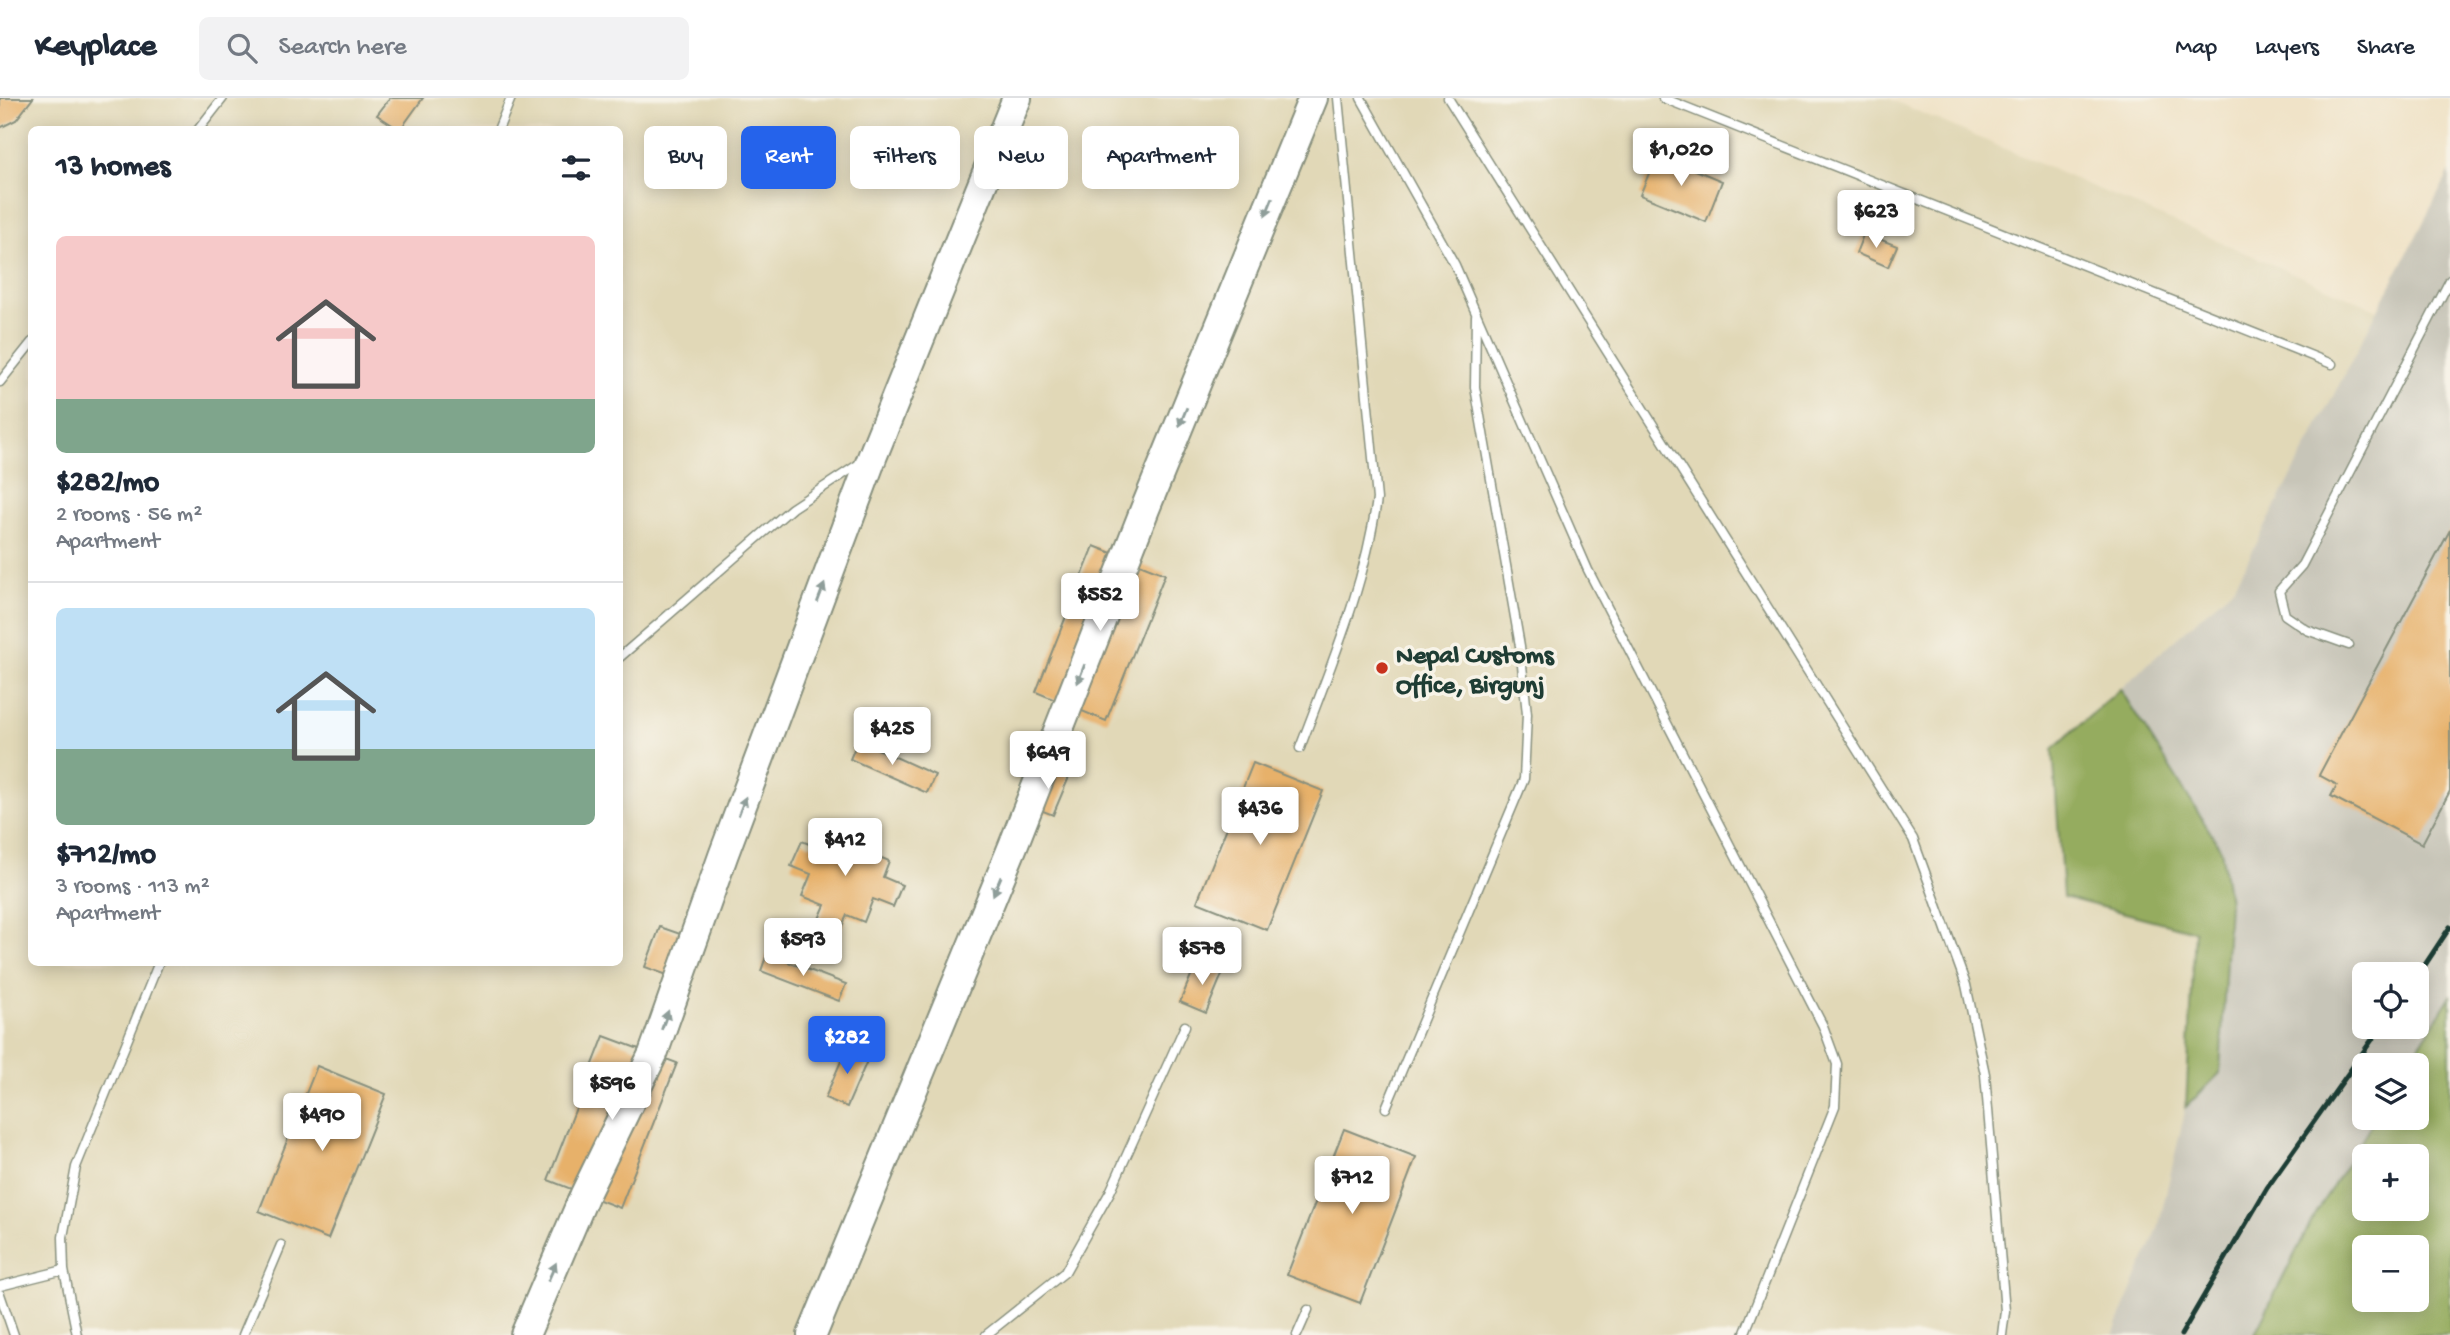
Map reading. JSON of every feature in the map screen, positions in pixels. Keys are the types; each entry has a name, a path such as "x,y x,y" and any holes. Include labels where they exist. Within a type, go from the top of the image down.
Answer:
{"highway":[{"path":"525,1335 585,1194 653,1054 723,856 873,455 1017,98"},
{"path":"812,1335 1013,846 1145,509 1313,98"}],"lane":[{"path":"201,126 223,98"},
{"path":"500,126 511,98"},
{"path":"1300,748 1355,603 1370,547 1377,499 1338,98"},
{"path":"1361,98 1455,265 1588,570 1823,1026 1837,1064 1835,1106 1744,1335"},
{"path":"1448,98 1913,838 1966,985 1985,1074 2005,1311 2002,1335"},
{"path":"1663,98 2332,364"},
{"path":"2349,645 2306,630 2285,615 2280,591 2302,565 2450,280"},
{"path":"1386,1108 1524,779 1527,714 1520,646 1475,387 1476,313"},
{"path":"0,382 28,347"},
{"path":"623,654 792,509 873,455"},
{"path":"77,1335 64,1270 63,1237 76,1167 157,966"},
{"path":"986,1335 1065,1272 1110,1192 1185,1026"},
{"path":"243,1335 281,1245"},
{"path":"0,1286 64,1270"},
{"path":"0,1294 14,1335"},
{"path":"1297,1335 1308,1310"}],"shaded area":[{"name":"Nepal Customs Office, Birgunj","path":"0,98 1887,98 2378,310 2234,587 2053,749 2064,897 2195,930 2186,1107 2158,1228 2113,1335 0,1335"},
{"path":"2450,171 2450,1335 2113,1335 2158,1228 2186,1107 2195,931 2063,897 2053,749 2234,587"}],"green space":[{"path":"2120,689 2221,849 2229,902 2220,1073 2186,1107 2195,931 2063,897 2053,749"},
{"path":"2450,997 2450,1335 2254,1335 2311,1222 2352,1155 2352,1221 2429,1221 2429,1144 2359,1144 2368,1130 2429,1130 2429,1053 2415,1053 2424,1039 2429,1039 2429,1031"}],"building":[{"path":"0,98 33,98 16,120 0,128"},
{"path":"390,98 423,98 403,126 394,126 377,115"},
{"path":"1657,154 1722,181 1706,222 1640,195"},
{"path":"1864,233 1897,246 1888,267 1856,253"},
{"path":"2450,530 2450,791 2422,844 2331,796 2337,785 2319,775"},
{"path":"1094,546 1165,574 1106,721 1036,692"},
{"path":"858,740 935,775 927,793 850,759"},
{"path":"1253,763 1323,791 1267,930 1197,902"},
{"path":"1044,766 1069,777 1053,815 1028,805"},
{"path":"857,820 880,829 870,853 889,861 883,877 902,885 893,907 873,899 864,922 847,915 835,942 813,933 825,905 802,896 811,874 791,866 802,841 821,849 827,835 848,843"},
{"path":"660,927 686,936 670,976 645,967"},
{"path":"767,954 846,984 839,1001 761,971"},
{"path":"1197,961 1223,972 1206,1013 1180,1002"},
{"path":"604,1036 677,1063 620,1208 548,1180"},
{"path":"848,1045 870,1054 847,1107 825,1098"},
{"path":"317,1066 386,1094 328,1239 259,1211"},
{"path":"1344,1129 1416,1157 1360,1303 1287,1275"}],"railway":[{"path":"2427,962 2450,927"},
{"path":"2181,1335 2267,1188 2373,1039"}],"place":[{"name":"Nepal Customs Office, Birgunj","path":"1382,668"}]}
